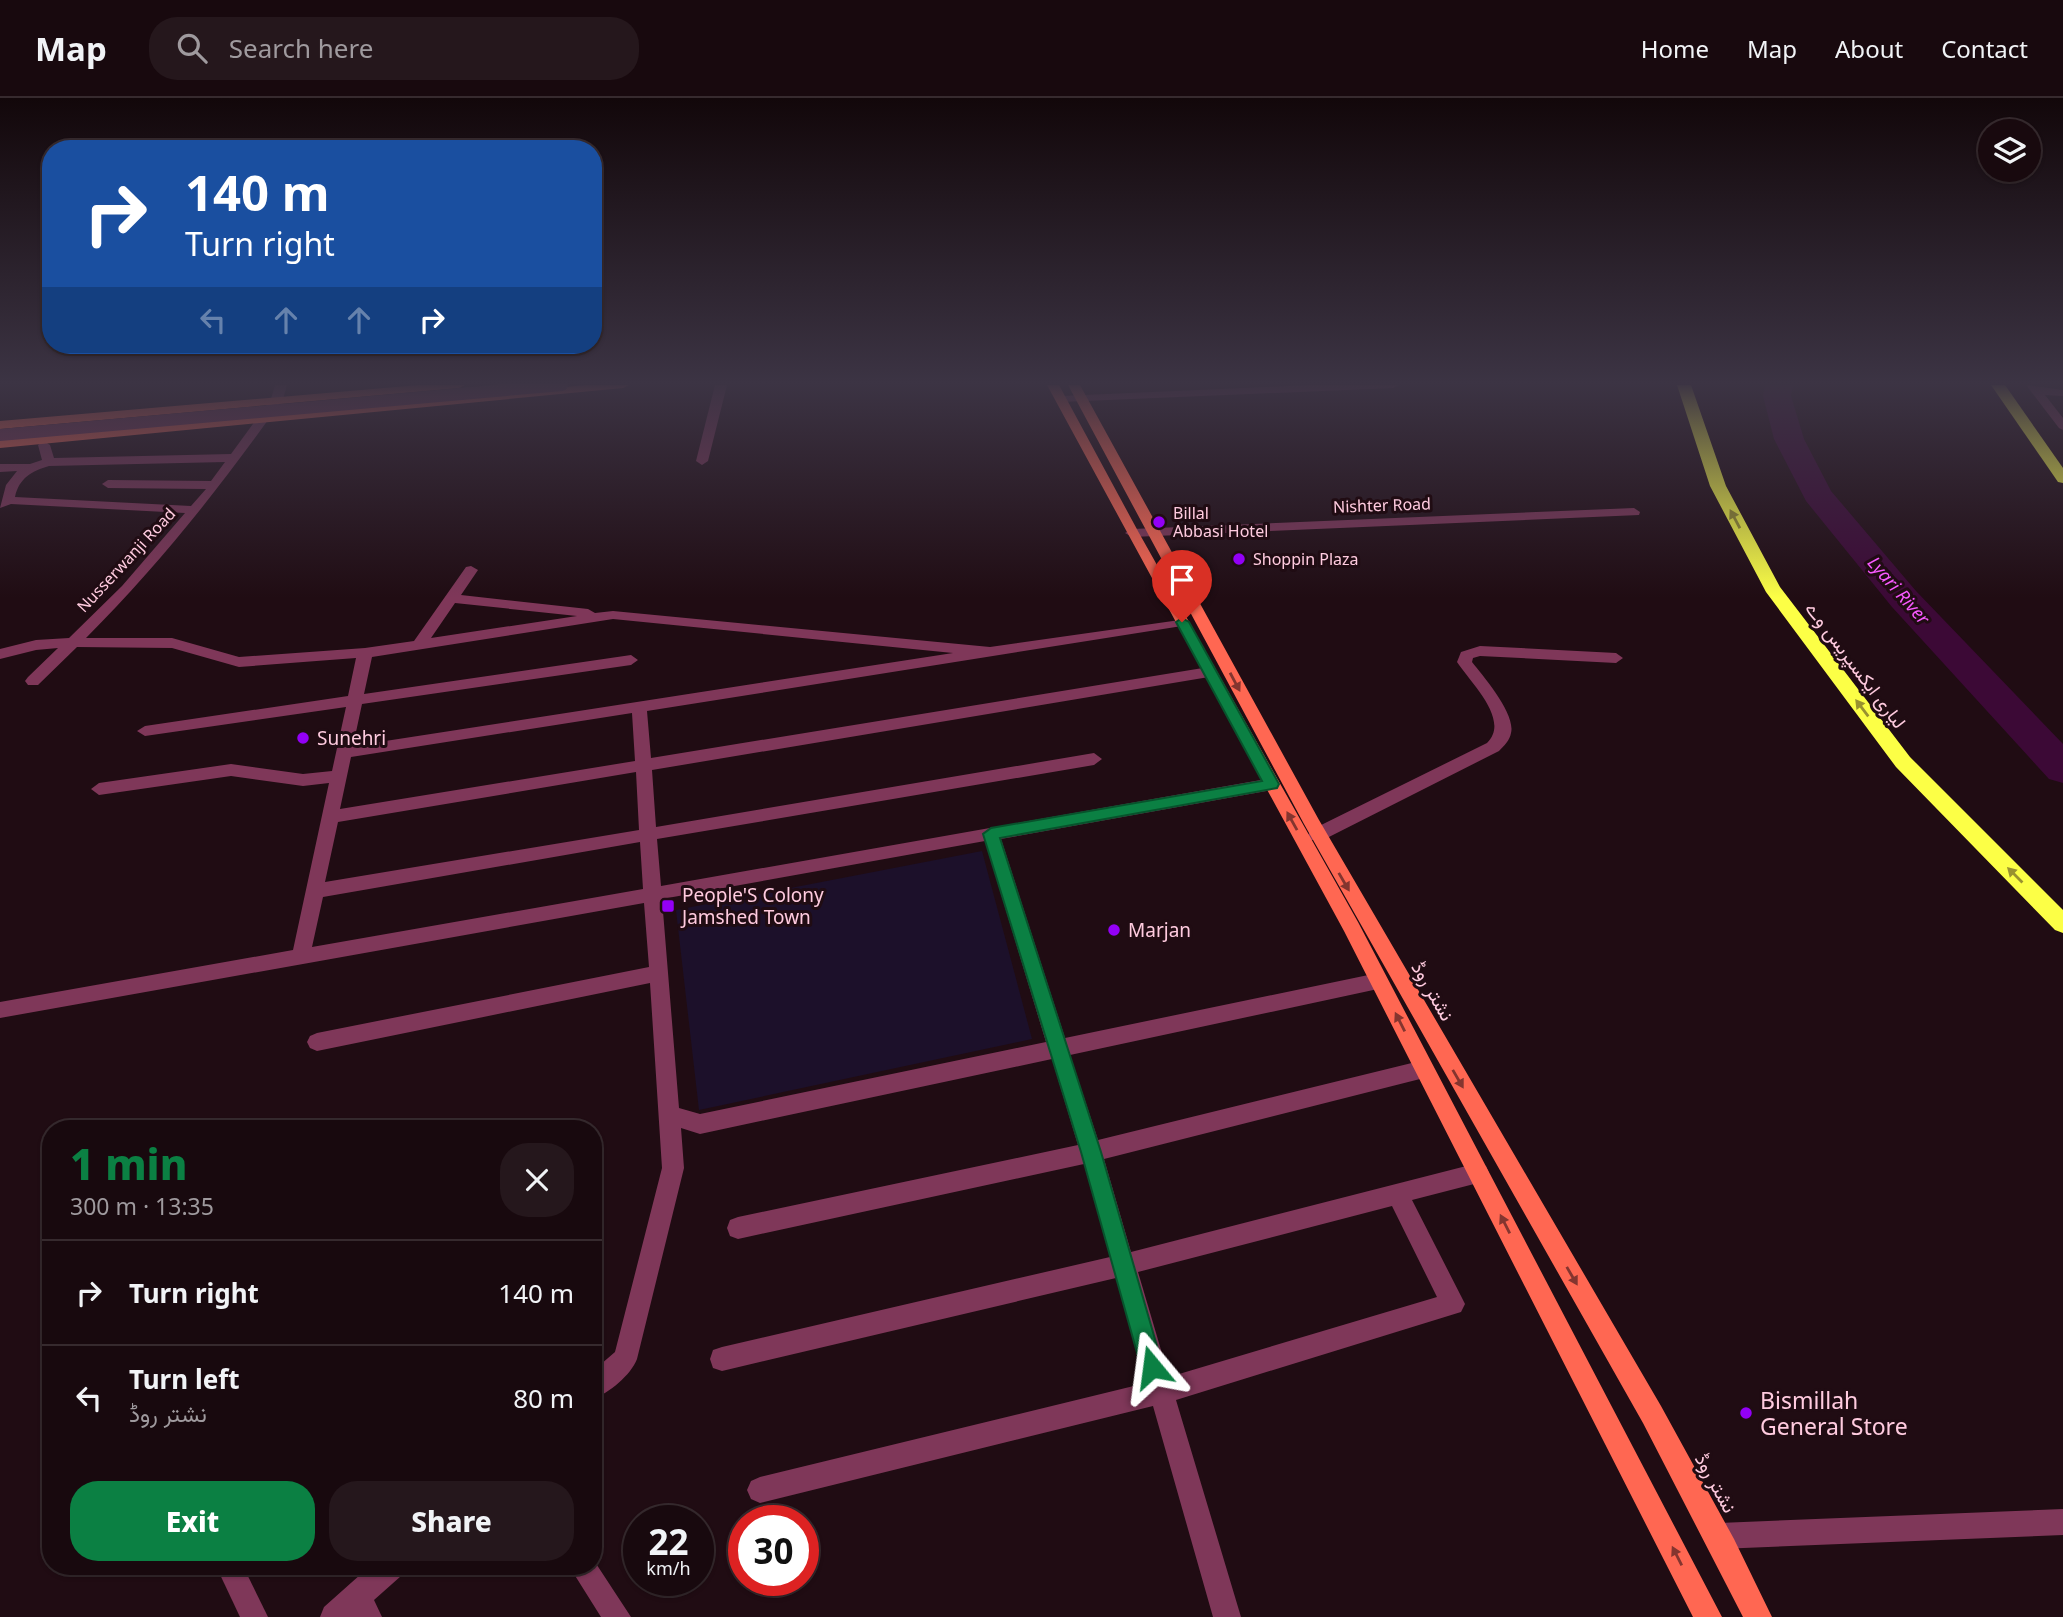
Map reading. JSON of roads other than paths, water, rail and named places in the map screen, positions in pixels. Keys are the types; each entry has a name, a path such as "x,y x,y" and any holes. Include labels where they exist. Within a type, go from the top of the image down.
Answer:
{"highway":[{"name":"لیاری ایکسپریس وے","path":"1708,456 1718,486 1772,588 1903,762 2063,924"},
{"path":"2047,456 2063,479"}],"main road":[{"path":"1096,456 1132,533 1378,981 1708,1617"},
{"name":"نشتر روڈ","path":"1107,456 1155,533 1317,835 1662,1432 1719,1536 1758,1617"}],"street":[{"path":"47,456 49,462"},
{"path":"702,461 703,456"},
{"path":"0,468 27,467 49,462 233,458"},
{"name":"Nusserwanji Road","path":"33,681 127,589 195,510 233,458"},
{"path":"88,503 133,461"},
{"path":"27,467 9,490 4,503 88,503 195,510"},
{"path":"108,484 215,485"},
{"name":"Nishter Road","path":"1132,533 1634,512"},
{"path":"419,645 471,570"},
{"path":"451,598 990,652"},
{"path":"0,654 36,645 73,642 172,643 239,662 365,653 613,615"},
{"path":"344,753 1182,622"},
{"path":"1317,835 1493,747 1501,738 1504,730 1502,719 1464,662 1466,655 1480,651 1615,658"},
{"path":"302,956 365,653"},
{"path":"145,731 356,698 631,660"},
{"path":"331,817 1209,671"},
{"path":"602,1379 625,1359 673,1168 639,707"},
{"path":"315,891 1094,759"},
{"path":"99,789 231,770 303,780 339,776"},
{"path":"0,1010 1272,784"},
{"path":"991,834 1091,1152 1227,1617"},
{"path":"317,1042 659,973"},
{"path":"669,1115 700,1124 1378,981"},
{"path":"738,1228 1091,1152 1424,1069"},
{"path":"722,1359 1123,1265 1478,1173"},
{"path":"760,1490 1160,1392 1453,1304 1397,1193"},
{"path":"1719,1536 2063,1522"},
{"path":"233,1575 254,1617"},
{"path":"334,1617 363,1607 385,1575"},
{"path":"588,1575 617,1617"}],"waterway":[{"name":"Lyari River","path":"1798,456 1817,494 1904,599 2063,769"}],"place":[{"name":"Billal Abbasi Hotel","path":"1159,522"},
{"name":"Shoppin Plaza","path":"1239,559"},
{"name":"Sunehri","path":"303,738"},
{"name":"People'S Colony Jamshed Town","path":"668,906"},
{"name":"Marjan","path":"1114,930"},
{"name":"Bismillah General Store","path":"1746,1413"}]}
